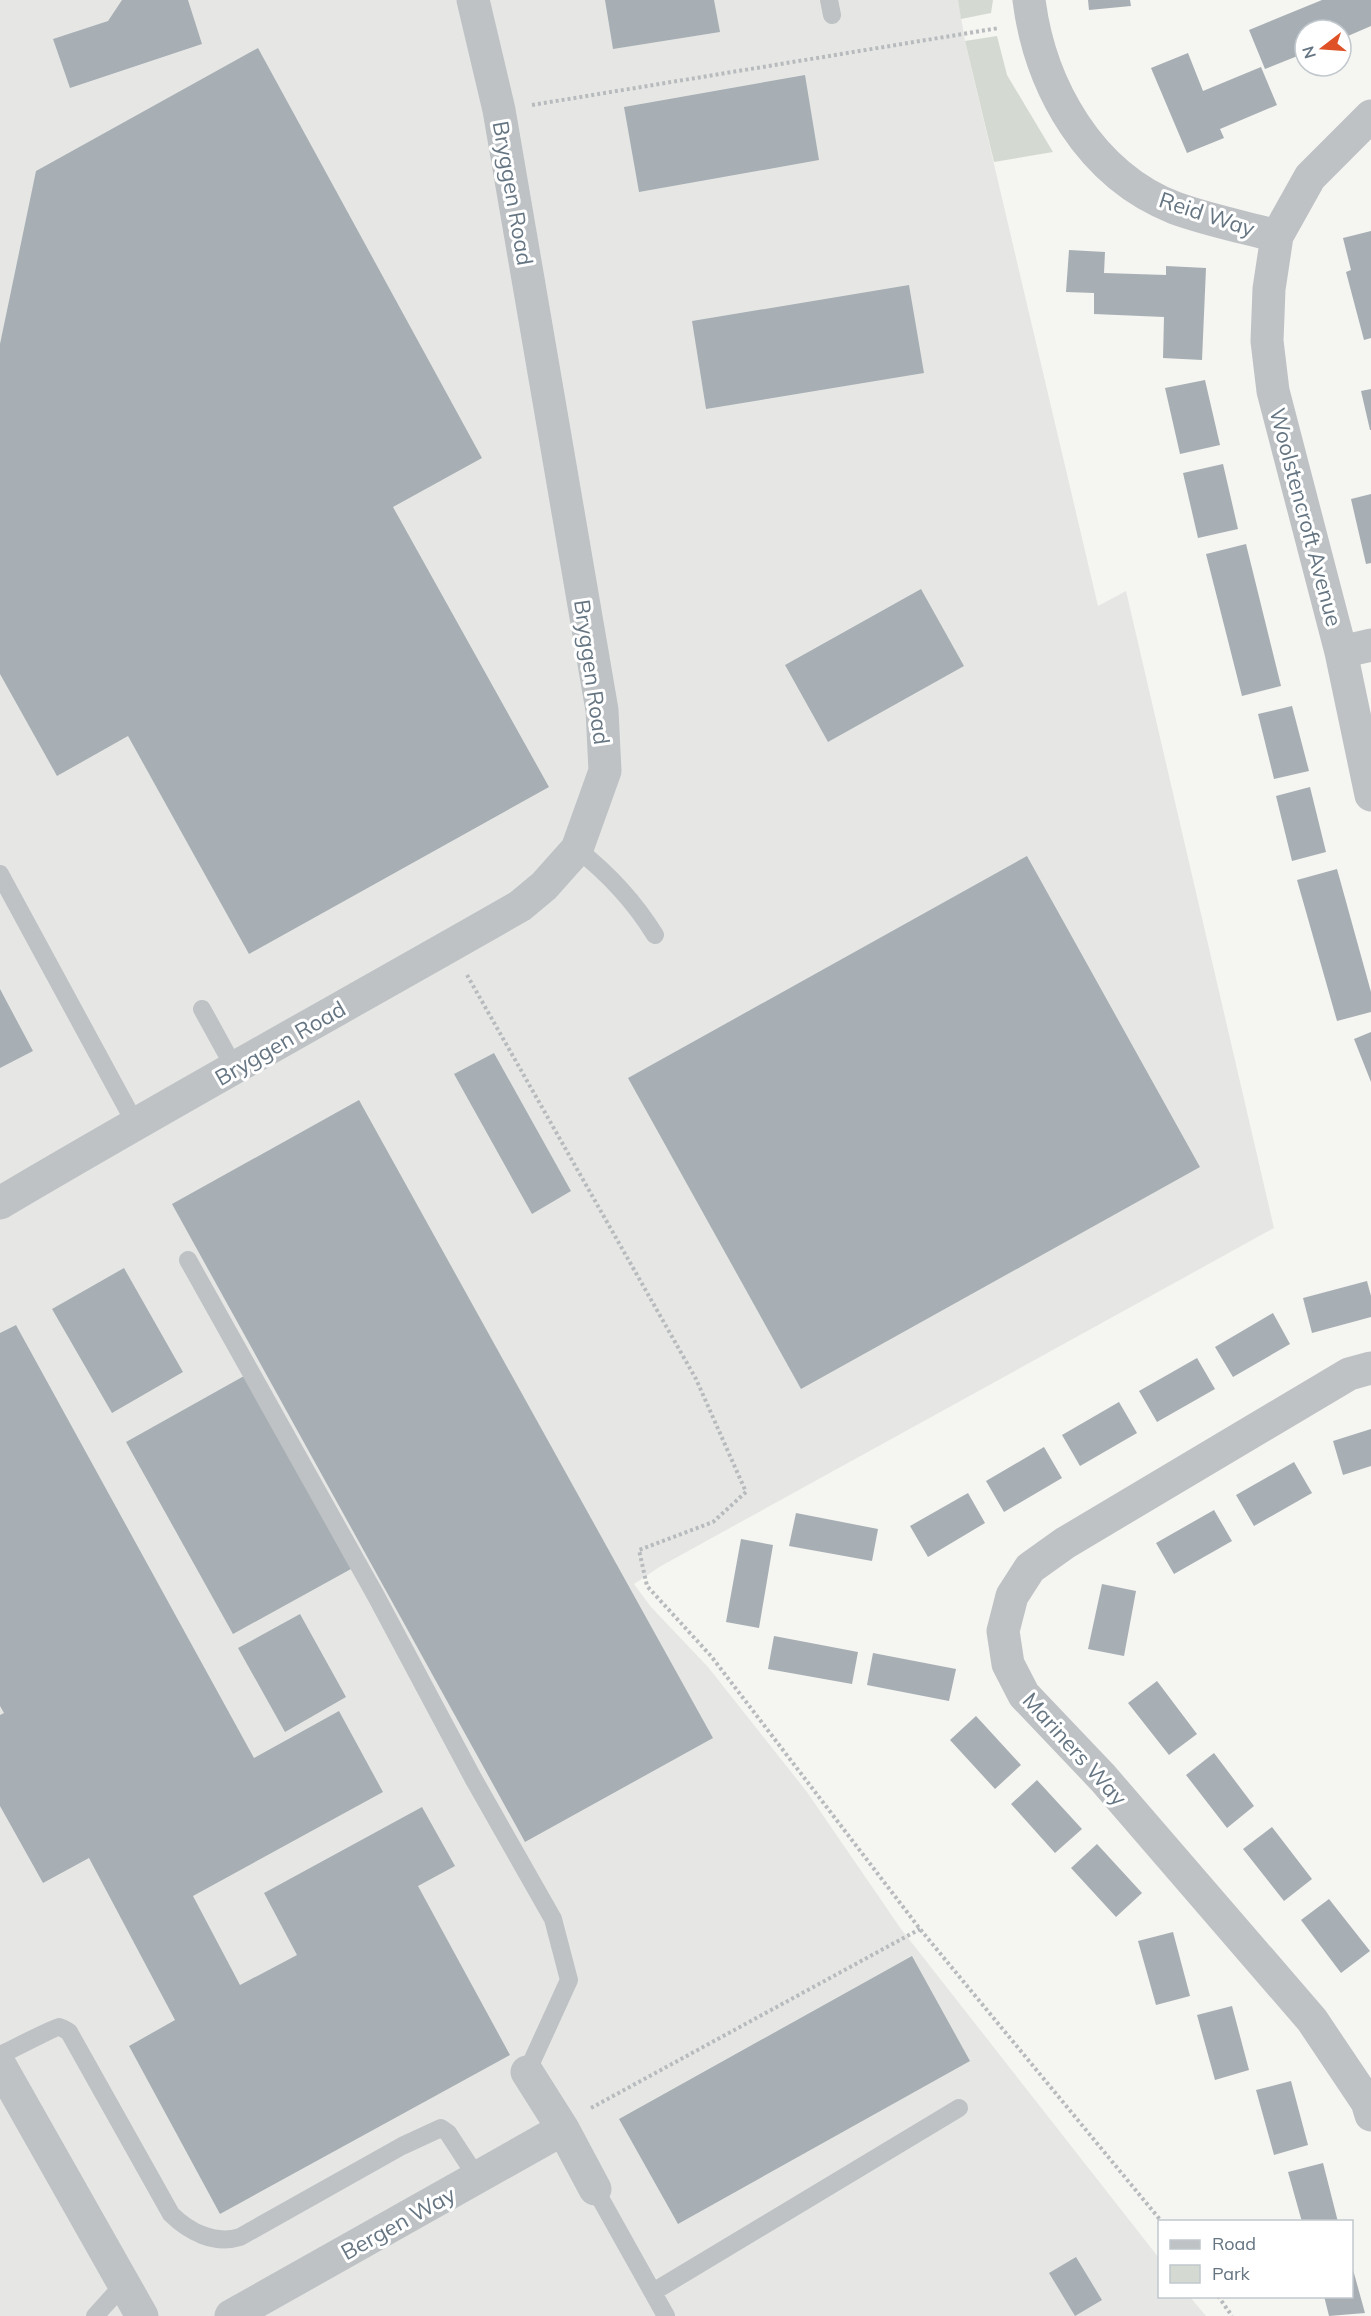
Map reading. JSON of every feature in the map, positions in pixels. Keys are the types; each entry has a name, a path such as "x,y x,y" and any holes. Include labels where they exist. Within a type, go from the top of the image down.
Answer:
{"street":[{"name":"Bryggen Road","path":"0,1203 135,1123 235,1069 520,906 544,886 577,849 605,771 602,710 499,110 473,0"},
{"name":"Reid Way","path":"1031,11 1043,62 1060,100 1080,134 1116,171 1143,192 1176,208 1277,236 1310,177 1371,116"},
{"name":"Woolstencroft Avenue","path":"1277,236 1269,289 1267,340 1273,391 1356,649 1371,795"},
{"name":"Mariners Way","path":"1370,2106 1312,2020 1103,1778 1024,1695 1008,1664 1003,1630 1012,1596 1030,1568 1056,1550 1349,1374 1371,1368"},
{"path":"0,2065 142,2316"},
{"path":"527,2072 563,2129 595,2189"},
{"name":"Bergen Way","path":"231,2316 478,2179 563,2129"}],"lane":[{"path":"577,849 622,889 639,909 655,935"},
{"path":"0,874 135,1123"},
{"path":"202,1008 235,1069"},
{"path":"188,1260 553,1919 569,1980 527,2072"},
{"path":"0,2055 39,2037 50,2029 59,2027 69,2032 171,2214 183,2226 224,2242 265,2224 360,2169 441,2128 448,2133 478,2179"},
{"path":"653,2292 959,2108"},
{"path":"595,2189 666,2316"},
{"path":"95,2316 124,2284"}],"path":[{"path":"499,110 1031,11"},
{"path":"451,946 696,1379 746,1492 713,1522 639,1550 646,1586 711,1656 920,1929 1160,2220"},
{"path":"563,2129 587,2110 920,1929"},
{"path":"1219,2298 1232,2316"}],"shaded area":[{"path":"0,0 958,0 965,41 1098,606 1126,591 1274,1228 661,1566 634,1584 651,1607 708,1667 807,1792 901,1929 1158,2257 1158,2298 1191,2298 1206,2316 0,2316"}],"green space":[{"path":"958,0 993,0 991,13 961,19"},
{"path":"997,36 1007,75 1053,152 994,162 965,41"}],"building":[{"path":"122,0 188,0 202,44 70,88 53,39 108,21"},
{"path":"605,0 714,0 720,32 613,49"},
{"path":"1088,0 1130,0 1131,6 1089,10"},
{"path":"1322,0 1371,0 1371,26 1353,34 1353,18 1293,18 1293,58 1265,69 1249,30"},
{"path":"258,48 482,458 393,507 549,787 249,954 128,736 57,776 0,674 0,344 36,171"},
{"path":"1188,53 1203,91 1261,67 1277,105 1220,129 1224,138 1187,153 1151,68"},
{"path":"805,75 819,160 639,192 624,107"},
{"path":"1371,231 1371,338 1364,340 1346,272 1351,270 1343,238"},
{"path":"1069,250 1105,252 1104,273 1166,275 1166,266 1206,268 1202,360 1163,358 1164,317 1094,314 1094,293 1066,292"},
{"path":"909,285 924,373 706,409 692,321"},
{"path":"1205,380 1220,445 1180,454 1165,388"},
{"path":"1371,389 1371,430 1370,430 1361,391"},
{"path":"1223,464 1238,529 1198,538 1183,473"},
{"path":"1371,494 1371,563 1366,564 1351,499"},
{"path":"1246,544 1281,686 1242,696 1206,554"},
{"path":"921,589 964,666 828,742 785,665"},
{"path":"1292,706 1309,771 1274,779 1258,714"},
{"path":"1310,787 1326,852 1292,861 1276,796"},
{"path":"1027,856 1200,1167 801,1389 628,1078"},
{"path":"1337,869 1371,992 1371,1012 1337,1021 1297,880"},
{"path":"0,989 33,1051 0,1068"},
{"path":"1371,1032 1371,1082 1354,1039"},
{"path":"494,1053 571,1191 532,1214 454,1074"},
{"path":"359,1100 713,1738 525,1842 172,1204"},
{"path":"124,1268 183,1372 112,1413 52,1309"},
{"path":"1367,1281 1371,1296 1371,1317 1312,1333 1303,1298"},
{"path":"1273,1313 1290,1344 1233,1377 1215,1347"},
{"path":"16,1325 254,1758 339,1711 383,1792 193,1896 240,1985 297,1955 264,1893 422,1807 455,1866 418,1886 510,2055 220,2214 129,2046 175,2020 89,1858 43,1883 0,1806 0,1715 4,1713 0,1706 0,1333"},
{"path":"1197,1358 1215,1389 1157,1422 1139,1391"},
{"path":"244,1376 351,1569 233,1634 126,1442"},
{"path":"1119,1402 1137,1433 1080,1466 1062,1435"},
{"path":"1371,1429 1371,1466 1343,1475 1333,1441"},
{"path":"1044,1447 1062,1478 1004,1512 986,1481"},
{"path":"1294,1462 1312,1493 1254,1526 1236,1495"},
{"path":"968,1493 985,1523 928,1557 910,1526"},
{"path":"1214,1510 1232,1541 1174,1574 1156,1543"},
{"path":"796,1513 878,1529 872,1561 789,1546"},
{"path":"741,1539 773,1545 759,1628 726,1622"},
{"path":"1102,1584 1136,1591 1124,1656 1088,1649"},
{"path":"300,1614 346,1697 285,1732 238,1648"},
{"path":"774,1636 858,1652 852,1684 768,1669"},
{"path":"873,1653 956,1669 949,1701 867,1685"},
{"path":"1157,1681 1197,1734 1169,1755 1128,1703"},
{"path":"976,1716 1021,1765 995,1789 950,1740"},
{"path":"1214,1753 1254,1806 1227,1828 1186,1775"},
{"path":"1037,1780 1082,1829 1055,1853 1011,1804"},
{"path":"1272,1827 1312,1879 1284,1901 1243,1849"},
{"path":"1097,1844 1142,1893 1116,1917 1071,1868"},
{"path":"1329,1899 1370,1951 1341,1973 1301,1920"},
{"path":"1173,1932 1190,1996 1156,2005 1138,1941"},
{"path":"912,1956 970,2061 678,2224 619,2119"},
{"path":"1232,2006 1249,2070 1215,2080 1197,2015"},
{"path":"1291,2081 1308,2145 1274,2155 1256,2090"},
{"path":"1323,2163 1337,2220 1301,2220 1288,2172"},
{"path":"1076,2257 1102,2300 1075,2316 1049,2273"},
{"path":"1353,2270 1365,2313 1329,2316 1324,2298 1353,2298"}]}
